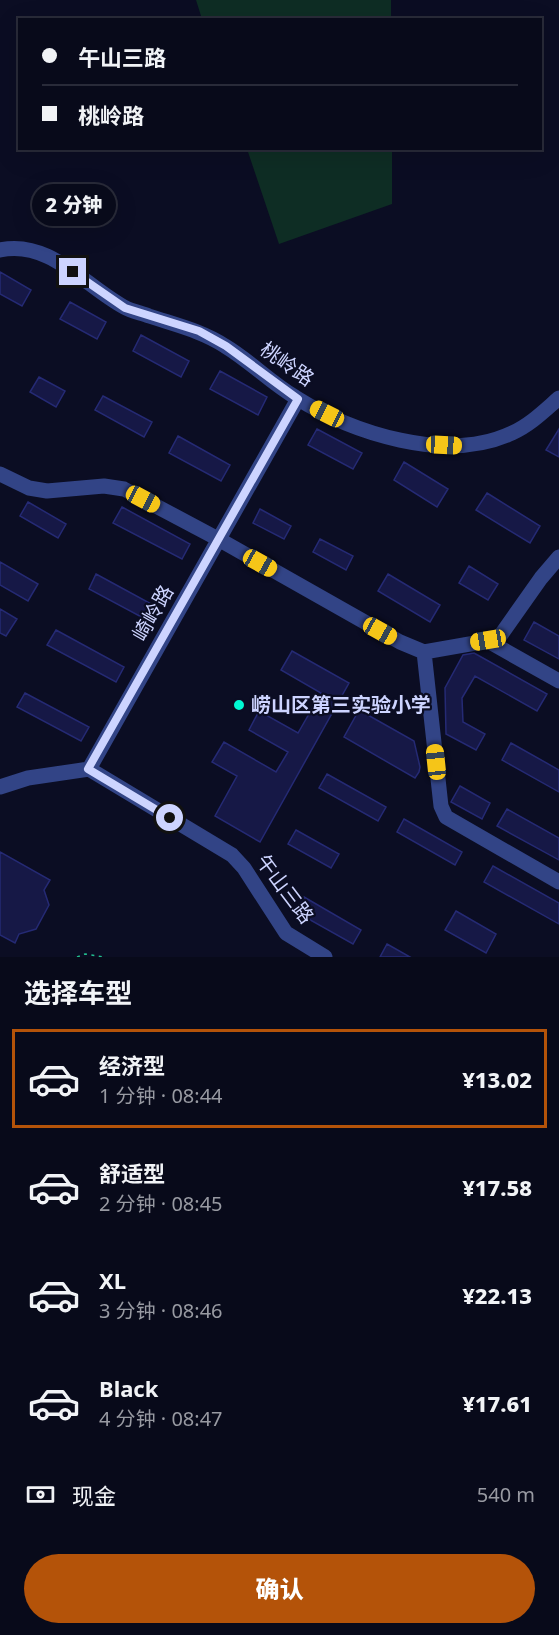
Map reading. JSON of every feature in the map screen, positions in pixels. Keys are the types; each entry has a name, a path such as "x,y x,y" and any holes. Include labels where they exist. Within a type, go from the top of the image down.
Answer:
{"street":[{"name":"桃岭路","path":"0,250 11,247 43,252 125,308 199,331 226,346 298,399 350,424 406,441 457,446 487,441 511,433 537,418 559,398"},
{"name":"崎岭路","path":"88,769 298,399"},
{"path":"0,474 29,488 47,491 104,486 124,489 220,540 400,642 424,652 498,639 541,578 559,557"},
{"path":"488,640 559,681"},
{"path":"424,652 441,806 446,818 559,882"},
{"path":"0,787 28,778 88,769"},
{"name":"午山三路","path":"88,769 232,855 244,868 286,933 325,957"}],"path":[{"path":"77,957 85,954 104,957"}],"green space":[{"path":"196,0 391,0 391,18 202,18"},
{"path":"247,150 392,150 392,204 279,244"}],"building":[{"path":"0,272 31,290 22,306 0,294"},
{"path":"70,302 106,322 97,339 60,319"},
{"path":"141,335 189,361 181,377 133,351"},
{"path":"220,371 267,397 258,415 210,389"},
{"path":"39,377 65,391 56,407 30,392"},
{"path":"103,396 152,422 144,437 95,410"},
{"path":"317,429 362,453 353,469 308,445"},
{"path":"559,429 559,457 546,450"},
{"path":"178,436 230,465 221,481 169,453"},
{"path":"404,462 448,489 437,507 394,480"},
{"path":"487,493 540,526 530,543 476,510"},
{"path":"28,502 66,524 58,538 20,516"},
{"path":"122,507 190,544 182,559 113,523"},
{"path":"260,509 291,526 284,539 253,523"},
{"path":"320,539 353,556 346,570 313,552"},
{"path":"0,562 38,584 28,601 0,585"},
{"path":"469,566 498,584 488,600 459,583"},
{"path":"96,574 155,606 147,620 89,589"},
{"path":"388,574 440,605 430,622 378,591"},
{"path":"0,609 17,619 6,636 0,633"},
{"path":"534,622 559,636 559,659 524,640"},
{"path":"56,630 124,667 116,682 47,645"},
{"path":"292,651 349,683 260,842 215,816 237,776 212,762 224,742 276,772 288,752 249,730 259,711 298,733 321,693 281,670"},
{"path":"474,653 547,694 537,711 475,676 462,698 463,722 485,734 476,750 446,734 445,688 463,655"},
{"path":"25,693 89,727 81,741 17,707"},
{"path":"359,710 414,741 420,767 415,778 344,737"},
{"path":"511,743 559,770 559,792 502,760"},
{"path":"327,774 386,807 378,821 319,788"},
{"path":"460,786 490,803 482,819 451,802"},
{"path":"507,809 559,838 559,860 497,826"},
{"path":"404,819 462,852 455,865 397,832"},
{"path":"296,830 339,854 331,868 288,844"},
{"path":"0,852 50,880 44,890 49,905 36,929 19,934 15,943 0,935"},
{"path":"493,866 559,903 559,924 484,882"},
{"path":"304,897 361,930 353,944 296,912"},
{"path":"456,911 496,934 486,953 445,930"},
{"path":"387,944 410,957 380,957"}],"place":[{"name":"崂山区第三实验小学","path":"239,705"}],"route":[{"path":"73,272 125,308 199,331 226,346 298,399 88,769 170,818"}]}
